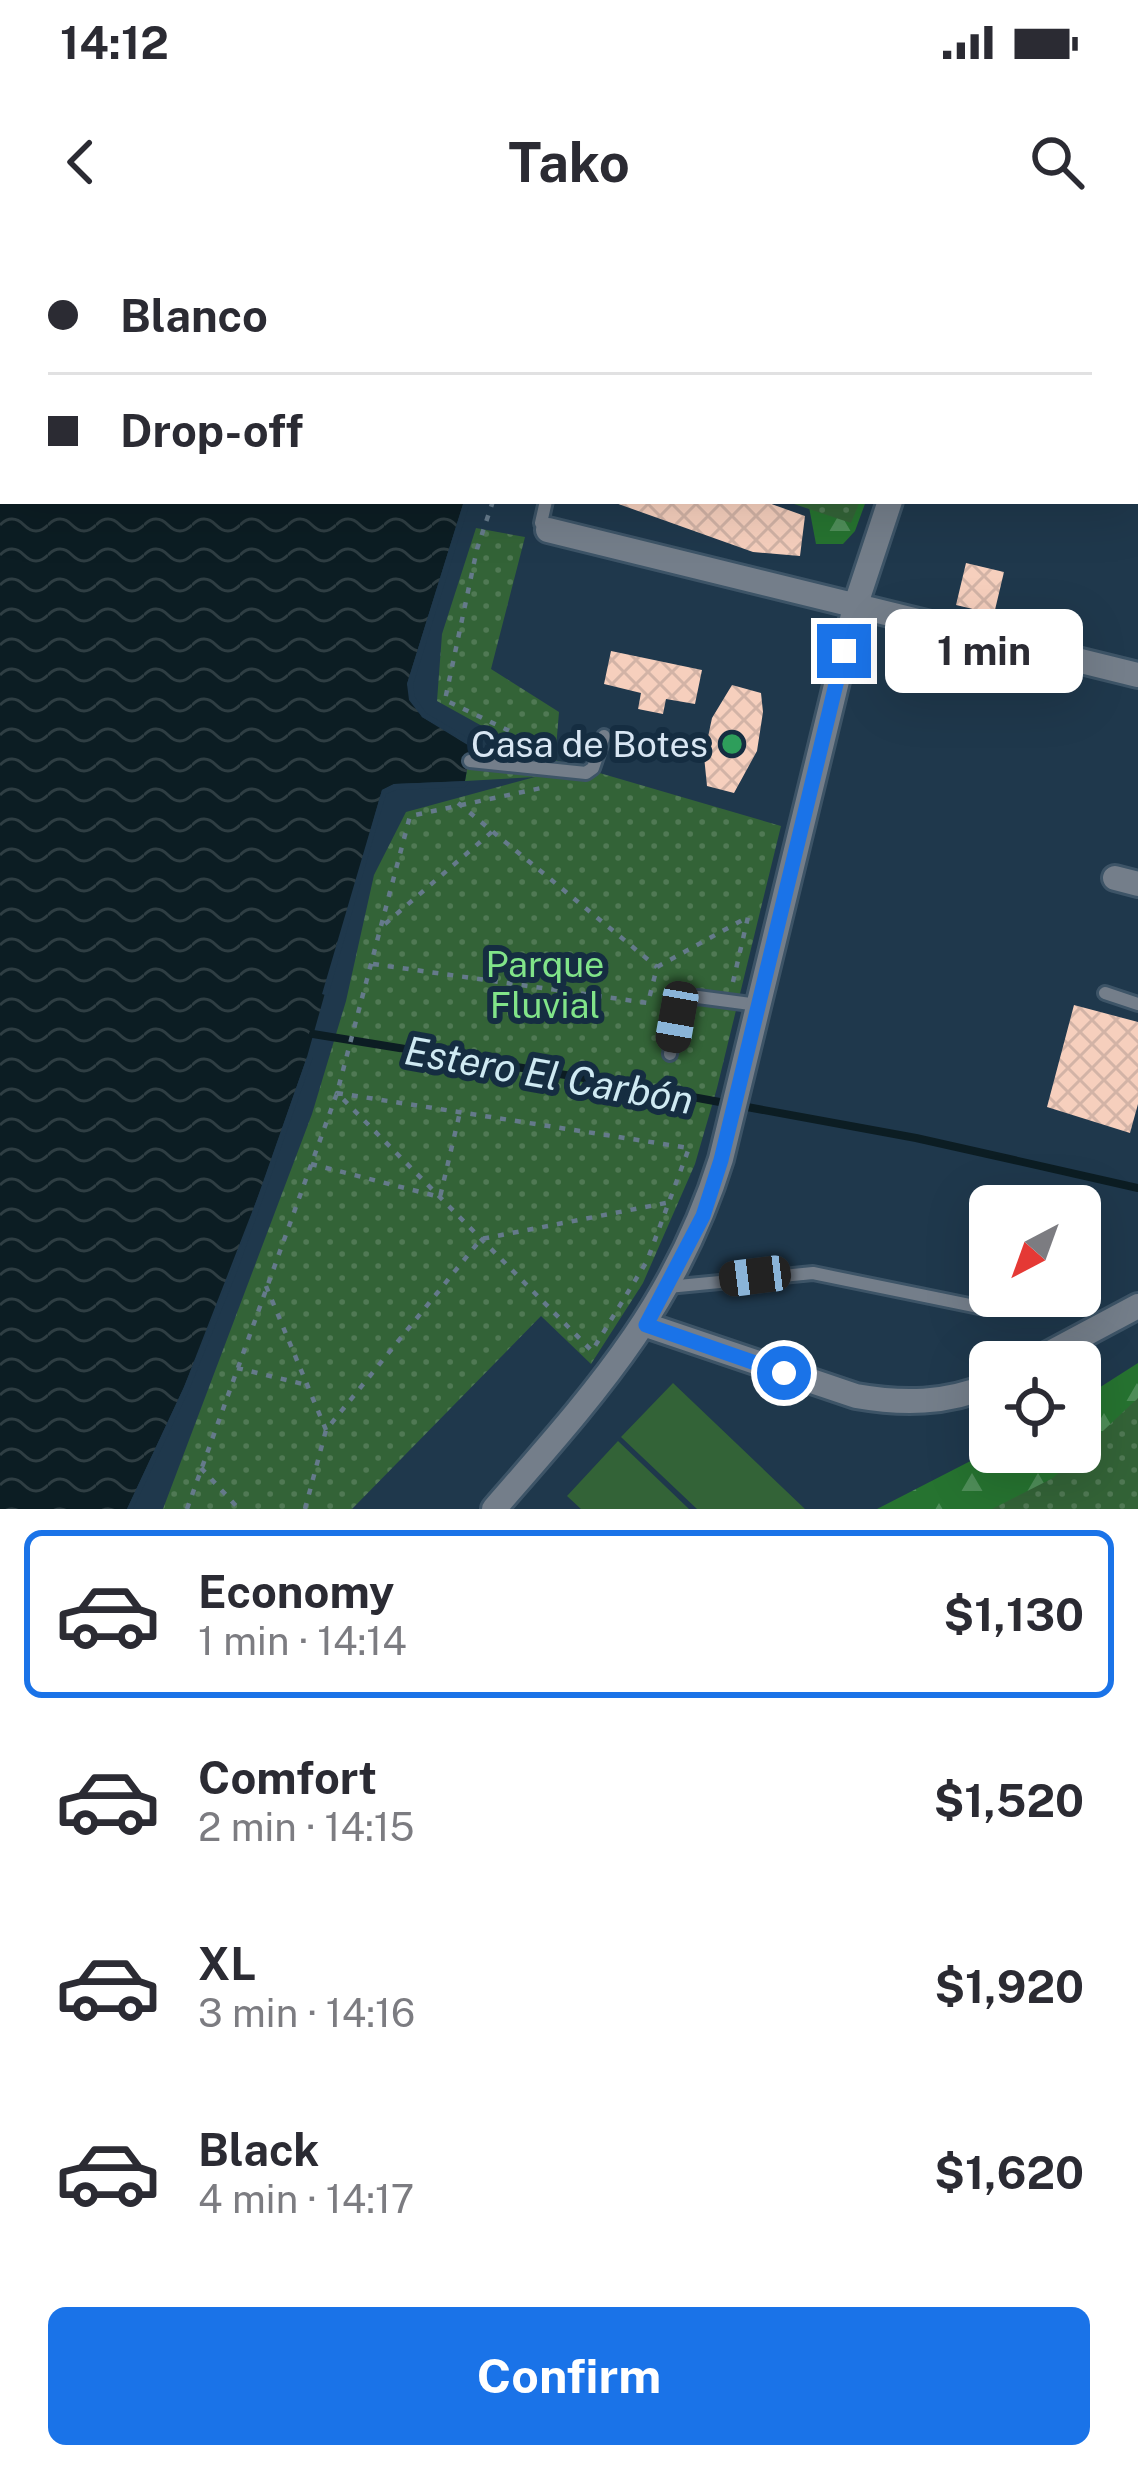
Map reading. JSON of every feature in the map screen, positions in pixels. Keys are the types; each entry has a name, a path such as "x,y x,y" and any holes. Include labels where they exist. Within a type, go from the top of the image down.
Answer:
{"street":[{"path":"494,1509 646,1325 703,1216 721,1160 855,607 889,504"},
{"path":"548,530 1138,675"},
{"path":"1073,1341 1138,1306"},
{"path":"646,1325 856,1396 924,1401 969,1392"}],"lane":[{"path":"545,504 541,524 548,530"},
{"path":"470,761 586,773 593,768 604,736"},
{"path":"1105,993 1138,1004"},
{"path":"670,1054 677,1011 684,1000 698,997 758,1005"},
{"path":"666,1287 813,1273 969,1305"}],"path":[{"path":"458,803 657,967"},
{"path":"383,926 494,830"},
{"path":"187,1509 338,1093 373,964 649,1003 657,967 748,917 728,1001"},
{"path":"338,1093 689,1148 647,1262 592,1351 338,1093"},
{"path":"440,1197 460,1112"},
{"path":"311,1164 440,1197"},
{"path":"305,1509 326,1430 481,1239 670,1202"},
{"path":"266,1286 326,1430"},
{"path":"236,1367 307,1385"},
{"path":"201,1468 239,1509"}],"green space":[{"path":"794,504 859,504 851,523"},
{"path":"804,504 865,504 855,531 843,544 816,544"},
{"name":"Parque Fluvial","path":"476,528 525,537 491,669 559,712 555,760 781,826 695,1164 643,1283 591,1364 541,1316 352,1509 163,1509 312,1114 346,1001 374,875 406,812 535,777 465,781 471,747 540,758 437,701 442,634"},
{"path":"1138,1363 1138,1509 877,1509 969,1462 969,1473 1101,1473 1101,1387"},
{"path":"673,1383 805,1509 697,1509 621,1437"},
{"path":"1138,1398 1138,1509 992,1509 1058,1473 1101,1473 1101,1433"},
{"path":"618,1441 689,1509 581,1509 567,1496"}],"water":[{"path":"0,504 463,504 407,684 422,717 471,747 465,781 394,784 382,790 307,1057 261,1189 184,1387 127,1509 0,1509"}],"pier":[{"path":"463,504 469,504 413,685 426,713 475,742 477,748 422,717 409,700 407,684"},
{"path":"471,781 465,787 386,794 328,996 322,994 382,790 394,784"},
{"path":"307,1057 313,1057 238,1269 189,1390 133,1509 127,1509 233,1267"}],"building":[{"path":"618,504 771,504 805,516 800,556 753,552"},
{"path":"966,563 1004,572 994,614 956,605"},
{"path":"611,651 702,670 695,704 666,699 663,714 638,709 641,693 604,684"},
{"name":"Casa de Botes","path":"732,685 761,693 763,712 757,751 734,793 707,786 704,756 712,718"},
{"path":"1074,1005 1138,1022 1138,1104 1130,1133 1047,1107"}],"waterway":[{"name":"Estero El Carbón","path":"313,1034 916,1138 1138,1188"}],"place":[{"name":"Casa de Botes","path":"732,744"}],"route":[{"path":"784,1373 646,1325 703,1216 721,1160 844,651"}]}
